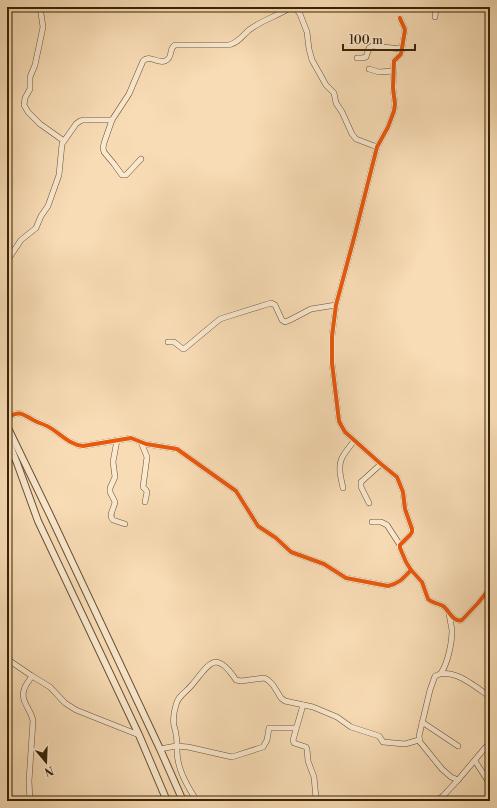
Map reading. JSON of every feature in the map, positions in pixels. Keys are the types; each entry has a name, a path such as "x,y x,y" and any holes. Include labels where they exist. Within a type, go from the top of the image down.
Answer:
{"street":[{"path":"40,7 43,27 35,65 30,77 30,89 25,98 24,105 28,112 40,124 64,141"},
{"path":"141,159 126,176 124,176 104,152 103,148 112,120 129,94 145,59 148,58 158,61 165,61 169,59 171,55 171,48 175,45 234,44 251,29 291,7"},
{"path":"295,7 306,32 312,60 326,85 334,93 336,103 342,112 352,134 356,139 377,146"},
{"path":"435,17 436,7"},
{"path":"400,18 401,24 405,30 401,54 394,61 394,111 388,127 377,146 336,305 331,341 332,368 340,426 354,441 397,477 403,492 405,509 412,532 400,545"},
{"path":"357,58 366,57 369,48 372,46 402,49"},
{"path":"369,69 382,72 394,72"},
{"path":"7,261 21,240 36,228 41,216 48,206 59,175 62,144 76,124 83,120 112,120"},
{"path":"168,342 174,342 184,349 220,319 271,303 275,305 284,322 287,322 311,310 336,305"},
{"path":"7,418 16,413 24,414 37,422 48,426 71,442 83,446 131,438 146,444 174,448 181,451 236,491 258,526 276,538 288,550 324,564 346,578 388,586 398,583 411,570"},
{"path":"7,426 50,514 183,801"},
{"path":"7,438 38,521 139,735 167,801"},
{"path":"117,440 113,462 115,476 110,490 111,496 115,502 111,516 113,520 125,524"},
{"path":"343,488 340,474 340,463 342,456 354,441"},
{"path":"141,442 147,457 143,486 147,492 145,502"},
{"path":"369,503 361,487 361,482 381,464"},
{"path":"372,522 381,522 387,525 400,545 411,570 422,582 428,599 442,605 457,621 462,620 490,588"},
{"path":"449,614 452,635 448,659 445,668 441,673 433,678 419,740 422,746 442,769 451,777 458,780"},
{"path":"7,659 50,687 65,703 76,710 139,735"},
{"path":"197,801 188,787 178,760 174,724 176,702 200,674 214,662 225,665 236,680 241,681 264,678 273,685 283,700 304,704 338,717 351,726 377,735 383,742 405,744 419,740"},
{"path":"441,673 451,674 461,678 490,696"},
{"path":"30,801 28,781 33,721 31,712 24,701 23,694 24,688 32,676"},
{"path":"304,704 293,741 294,743 308,749 308,761 313,773 316,798 318,801"},
{"path":"422,722 458,746"},
{"path":"160,749 176,746 198,748 232,757 263,747 267,740 269,728 296,728"},
{"path":"436,801 458,780 490,742"},
{"path":"475,761 490,784"}],"cycle path":[{"path":"400,18 405,30 401,54 394,61 394,111 388,127 377,147 336,305 332,336 332,363 339,421 345,432 397,477 403,492 405,509 412,529 412,532 400,545 400,548 411,570 422,582 428,599 443,606 456,620 462,620 490,588"},
{"path":"7,418 19,413 25,415 47,426 69,441 83,446 131,438 146,444 177,449 236,491 258,526 276,538 291,552 324,564 346,578 388,586 404,578 411,570"}]}
